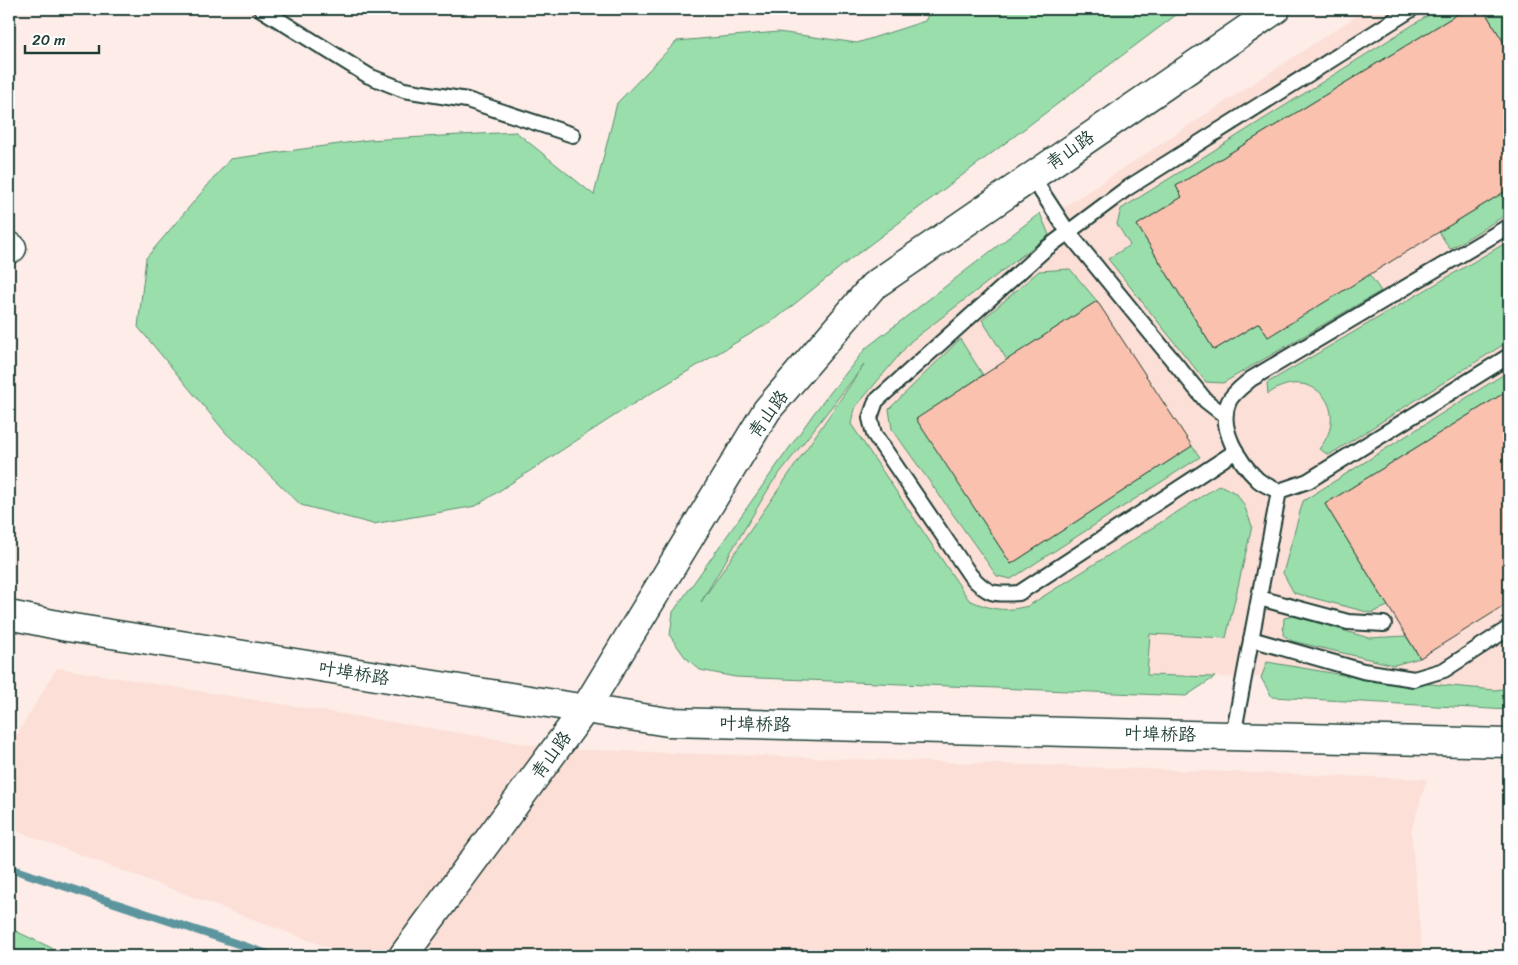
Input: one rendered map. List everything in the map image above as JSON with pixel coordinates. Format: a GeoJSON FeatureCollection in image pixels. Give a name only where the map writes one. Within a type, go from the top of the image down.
{"type":"FeatureCollection","features":[{"type":"Feature","properties":{"kind":"street","name":"青山路"},"geometry":{"type":"LineString","coordinates":[[403,956],[585,709],[767,410],[873,286],[1276,9]]}},
{"type":"Feature","properties":{"kind":"street","name":"叶埠桥路"},"geometry":{"type":"LineString","coordinates":[[9,615],[67,627],[668,722],[1509,743]]}},
{"type":"Feature","properties":{"kind":"lane"},"geometry":{"type":"LineString","coordinates":[[261,9],[369,76],[404,90],[467,100],[573,135]]}},
{"type":"Feature","properties":{"kind":"lane"},"geometry":{"type":"LineString","coordinates":[[1236,451],[1019,593],[1000,594],[983,589],[970,575],[874,434],[870,418],[876,402],[1044,251],[1068,232],[1126,189],[1412,9]]}},
{"type":"Feature","properties":{"kind":"lane"},"geometry":{"type":"LineString","coordinates":[[1032,177],[1068,232],[1206,401],[1224,415]]}},
{"type":"Feature","properties":{"kind":"lane"},"geometry":{"type":"LineString","coordinates":[[1509,226],[1251,379],[1230,399],[1224,415],[1230,438],[1240,459],[1259,481],[1279,491],[1308,481],[1509,356]]}},
{"type":"Feature","properties":{"kind":"lane"},"geometry":{"type":"LineString","coordinates":[[1233,736],[1279,491]]}},
{"type":"Feature","properties":{"kind":"lane"},"geometry":{"type":"LineString","coordinates":[[1259,598],[1348,622],[1384,624]]}},
{"type":"Feature","properties":{"kind":"lane"},"geometry":{"type":"LineString","coordinates":[[1251,639],[1363,671],[1414,678],[1444,670],[1509,628]]}},
{"type":"Feature","properties":{"kind":"shaded area"},"geometry":{"type":"Polygon","coordinates":[[[1367,9],[1509,9],[1509,703],[1277,678],[742,665],[695,612],[772,483],[871,355],[1043,221],[1367,9]]]}},
{"type":"Feature","properties":{"kind":"shaded area"},"geometry":{"type":"Polygon","coordinates":[[[57,668],[557,749],[1427,779],[1411,831],[1422,956],[351,956],[9,828],[9,748],[57,668]]]}},
{"type":"Feature","properties":{"kind":"green space"},"geometry":{"type":"Polygon","coordinates":[[[931,9],[1184,9],[848,261],[777,318],[628,407],[476,506],[373,524],[301,505],[226,433],[138,327],[146,258],[230,159],[368,140],[516,132],[594,195],[617,103],[677,41],[778,32],[857,43],[925,21],[931,9]]]}},
{"type":"Feature","properties":{"kind":"green space"},"geometry":{"type":"Polygon","coordinates":[[[1438,9],[1466,9],[1176,186],[1182,197],[1137,225],[1214,350],[1259,323],[1268,336],[1369,274],[1381,291],[1223,383],[1206,382],[1108,259],[1130,245],[1117,224],[1121,209],[1438,9]]]}},
{"type":"Feature","properties":{"kind":"green space"},"geometry":{"type":"Polygon","coordinates":[[[1483,9],[1509,9],[1509,51],[1483,9]]]}},
{"type":"Feature","properties":{"kind":"green space"},"geometry":{"type":"Polygon","coordinates":[[[1509,189],[1509,213],[1450,249],[1439,232],[1509,189]]]}},
{"type":"Feature","properties":{"kind":"green space"},"geometry":{"type":"Polygon","coordinates":[[[1040,213],[1049,235],[911,341],[854,409],[851,424],[969,600],[991,608],[1012,609],[1028,606],[1220,485],[1237,494],[1244,505],[1252,526],[1226,638],[1150,634],[1147,675],[1215,677],[1186,696],[735,677],[700,670],[685,657],[670,636],[673,612],[814,413],[866,348],[1040,213]],[[864,365],[772,483],[701,602],[864,365]]]}},
{"type":"Feature","properties":{"kind":"green space"},"geometry":{"type":"Polygon","coordinates":[[[1509,241],[1509,341],[1329,455],[1319,449],[1328,434],[1331,419],[1329,405],[1322,394],[1312,387],[1298,384],[1284,386],[1268,394],[1267,383],[1509,241]]]}},
{"type":"Feature","properties":{"kind":"green space"},"geometry":{"type":"Polygon","coordinates":[[[1070,269],[1097,301],[1007,360],[982,320],[1039,271],[1070,269]]]}},
{"type":"Feature","properties":{"kind":"green space"},"geometry":{"type":"Polygon","coordinates":[[[960,339],[983,375],[917,419],[1011,564],[1192,446],[1200,457],[1011,579],[997,576],[892,429],[889,409],[960,339]]]}},
{"type":"Feature","properties":{"kind":"green space"},"geometry":{"type":"Polygon","coordinates":[[[1509,371],[1509,390],[1325,504],[1388,606],[1371,613],[1294,593],[1283,573],[1303,501],[1509,371]]]}},
{"type":"Feature","properties":{"kind":"green space"},"geometry":{"type":"Polygon","coordinates":[[[1294,616],[1369,638],[1406,636],[1420,658],[1394,665],[1292,641],[1283,635],[1284,618],[1294,616]]]}},
{"type":"Feature","properties":{"kind":"green space"},"geometry":{"type":"Polygon","coordinates":[[[1267,662],[1355,677],[1495,690],[1509,688],[1509,710],[1272,697],[1261,678],[1267,662]]]}},
{"type":"Feature","properties":{"kind":"green space"},"geometry":{"type":"Polygon","coordinates":[[[9,928],[69,956],[9,956],[9,928]]]}},
{"type":"Feature","properties":{"kind":"building"},"geometry":{"type":"Polygon","coordinates":[[[1466,9],[1483,9],[1509,51],[1509,189],[1268,337],[1259,323],[1214,350],[1137,225],[1182,197],[1176,186],[1466,9]]]}},
{"type":"Feature","properties":{"kind":"building"},"geometry":{"type":"Polygon","coordinates":[[[1097,301],[1192,446],[1011,564],[916,419],[1097,301]]]}},
{"type":"Feature","properties":{"kind":"building"},"geometry":{"type":"Polygon","coordinates":[[[1509,390],[1509,603],[1420,658],[1325,504],[1509,390]]]}},
{"type":"Feature","properties":{"kind":"waterway"},"geometry":{"type":"LineString","coordinates":[[9,868],[274,956]]}}]}
